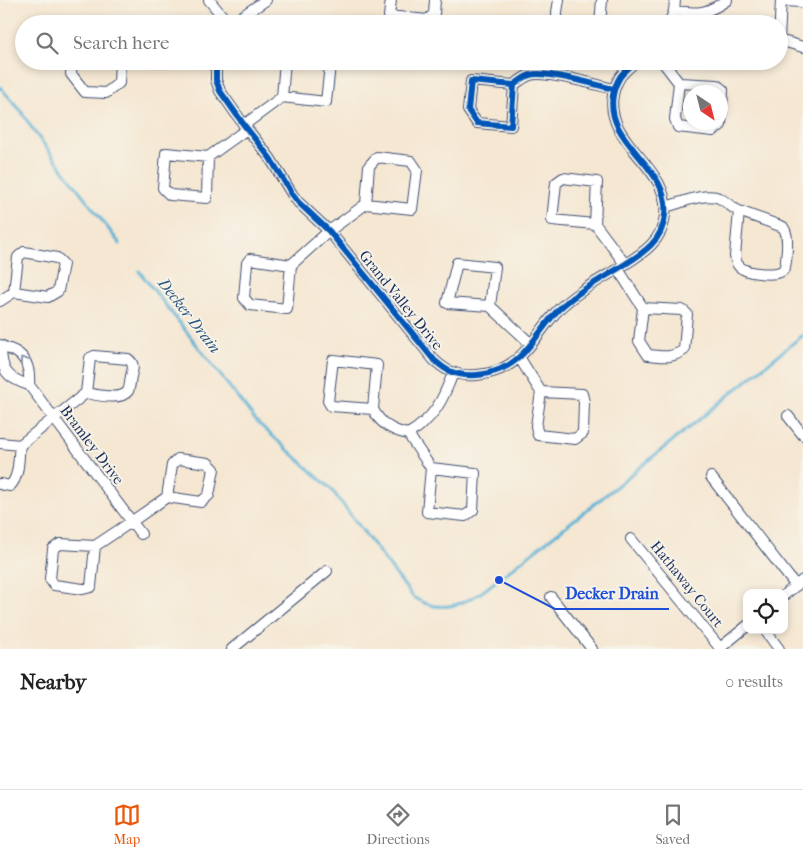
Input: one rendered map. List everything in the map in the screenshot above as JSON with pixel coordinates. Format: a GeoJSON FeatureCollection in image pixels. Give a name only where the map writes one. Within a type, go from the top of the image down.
{"type":"FeatureCollection","features":[{"type":"Feature","properties":{"kind":"street"},"geometry":{"type":"LineString","coordinates":[[209,0],[222,15]]}},
{"type":"Feature","properties":{"kind":"street"},"geometry":{"type":"LineString","coordinates":[[244,15],[266,0]]}},
{"type":"Feature","properties":{"kind":"street"},"geometry":{"type":"LineString","coordinates":[[389,15],[391,0]]}},
{"type":"Feature","properties":{"kind":"street"},"geometry":{"type":"LineString","coordinates":[[433,15],[435,0]]}},
{"type":"Feature","properties":{"kind":"street"},"geometry":{"type":"LineString","coordinates":[[557,15],[559,0]]}},
{"type":"Feature","properties":{"kind":"street"},"geometry":{"type":"LineString","coordinates":[[601,15],[602,0]]}},
{"type":"Feature","properties":{"kind":"street"},"geometry":{"type":"LineString","coordinates":[[673,15],[674,0]]}},
{"type":"Feature","properties":{"kind":"street"},"geometry":{"type":"LineString","coordinates":[[674,11],[704,12],[718,7],[727,0]]}},
{"type":"Feature","properties":{"kind":"street"},"geometry":{"type":"LineString","coordinates":[[781,15],[782,0],[803,2]]}},
{"type":"Feature","properties":{"kind":"street"},"geometry":{"type":"LineString","coordinates":[[788,43],[803,48]]}},
{"type":"Feature","properties":{"kind":"street"},"geometry":{"type":"LineString","coordinates":[[71,70],[71,74],[85,92],[106,93],[119,83],[120,70]]}},
{"type":"Feature","properties":{"kind":"street","name":"Grand Valley Drive"},"geometry":{"type":"LineString","coordinates":[[215,70],[216,80],[220,91],[270,158],[298,202],[329,231],[434,360],[453,373]]}},
{"type":"Feature","properties":{"kind":"street"},"geometry":{"type":"LineString","coordinates":[[282,97],[284,70]]}},
{"type":"Feature","properties":{"kind":"street"},"geometry":{"type":"LineString","coordinates":[[208,157],[207,198],[170,195],[163,188],[166,153],[208,157],[230,142],[245,127],[282,97],[326,102],[329,70]]}},
{"type":"Feature","properties":{"kind":"street"},"geometry":{"type":"LineString","coordinates":[[408,434],[436,411],[453,373],[480,375],[510,365],[531,344],[545,324],[559,309],[651,245],[659,234],[665,217],[666,207],[662,188],[622,135],[613,117],[612,101],[614,89],[628,70]]}},
{"type":"Feature","properties":{"kind":"street"},"geometry":{"type":"LineString","coordinates":[[669,70],[679,83],[675,119],[678,127],[713,131],[721,125],[723,90],[717,85],[679,83]]}},
{"type":"Feature","properties":{"kind":"street"},"geometry":{"type":"LineString","coordinates":[[514,85],[511,126],[477,123],[468,110],[471,81],[514,85],[530,75],[542,74],[614,89]]}},
{"type":"Feature","properties":{"kind":"street"},"geometry":{"type":"LineString","coordinates":[[292,265],[250,259],[247,263],[244,298],[250,305],[287,309],[292,265],[329,231],[366,204],[412,209],[417,170],[411,161],[377,158],[369,166],[366,204]]}},
{"type":"Feature","properties":{"kind":"street"},"geometry":{"type":"LineString","coordinates":[[595,224],[552,220],[556,183],[563,178],[597,182],[595,224],[643,308],[639,341],[648,355],[669,357],[684,350],[687,314],[682,310],[643,308]]}},
{"type":"Feature","properties":{"kind":"street"},"geometry":{"type":"LineString","coordinates":[[666,207],[709,196],[720,199],[734,209],[783,227],[788,237],[785,268],[782,272],[775,274],[749,272],[736,263],[739,211]]}},
{"type":"Feature","properties":{"kind":"street"},"geometry":{"type":"LineString","coordinates":[[0,301],[14,292],[48,297],[58,291],[63,264],[57,258],[24,252],[18,258],[14,292]]}},
{"type":"Feature","properties":{"kind":"street"},"geometry":{"type":"LineString","coordinates":[[490,306],[495,267],[457,263],[447,303],[490,306],[531,344]]}},
{"type":"Feature","properties":{"kind":"street","name":"Bramley Drive"},"geometry":{"type":"LineString","coordinates":[[29,386],[30,374],[26,361],[16,352],[0,346],[1,362],[7,374],[18,382],[29,386],[141,534]]}},
{"type":"Feature","properties":{"kind":"street"},"geometry":{"type":"LineString","coordinates":[[0,443],[20,445],[86,394],[120,397],[129,389],[132,362],[128,359],[94,356],[90,358],[86,394]]}},
{"type":"Feature","properties":{"kind":"street"},"geometry":{"type":"LineString","coordinates":[[519,357],[541,392],[536,426],[538,435],[574,439],[582,433],[584,402],[582,394],[541,392]]}},
{"type":"Feature","properties":{"kind":"street"},"geometry":{"type":"LineString","coordinates":[[373,409],[331,406],[328,401],[333,360],[378,365],[373,409],[376,416],[388,427],[397,432],[408,434],[431,468],[427,512],[465,516],[473,510],[475,473],[431,468]]}},
{"type":"Feature","properties":{"kind":"street"},"geometry":{"type":"LineString","coordinates":[[788,416],[803,435]]}},
{"type":"Feature","properties":{"kind":"street"},"geometry":{"type":"LineString","coordinates":[[0,484],[10,486],[13,483],[17,471],[20,445]]}},
{"type":"Feature","properties":{"kind":"street"},"geometry":{"type":"LineString","coordinates":[[96,546],[90,587],[83,589],[54,585],[50,579],[53,549],[60,544],[96,546],[166,497],[201,502],[209,495],[214,469],[208,462],[178,459],[172,465],[166,497]]}},
{"type":"Feature","properties":{"kind":"street"},"geometry":{"type":"LineString","coordinates":[[711,477],[800,583],[788,592]]}},
{"type":"Feature","properties":{"kind":"street","name":"Hathaway Court"},"geometry":{"type":"LineString","coordinates":[[631,538],[719,649]]}},
{"type":"Feature","properties":{"kind":"street"},"geometry":{"type":"LineString","coordinates":[[232,649],[327,571]]}},
{"type":"Feature","properties":{"kind":"street"},"geometry":{"type":"LineString","coordinates":[[551,597],[592,649]]}},
{"type":"Feature","properties":{"kind":"street"},"geometry":{"type":"LineString","coordinates":[[719,649],[743,629]]}},
{"type":"Feature","properties":{"kind":"street"},"geometry":{"type":"LineString","coordinates":[[767,634],[779,649]]}},
{"type":"Feature","properties":{"kind":"waterway","name":"Decker Drain"},"geometry":{"type":"LineString","coordinates":[[0,87],[21,111],[33,130],[120,244]]}},
{"type":"Feature","properties":{"kind":"waterway","name":"Decker Drain"},"geometry":{"type":"LineString","coordinates":[[139,271],[257,422],[331,489],[413,597],[423,603],[442,607],[456,605],[482,592],[607,494],[803,335]]}},
{"type":"Feature","properties":{"kind":"cycle path"},"geometry":{"type":"LineString","coordinates":[[216,70],[216,80],[220,91],[270,158],[298,202],[329,231],[434,360],[449,371],[470,375],[490,373],[510,364],[525,351],[565,303],[639,255],[659,235],[665,215],[664,198],[658,182],[649,168],[618,128],[613,112],[613,95],[617,83],[627,70]]}},
{"type":"Feature","properties":{"kind":"cycle path"},"geometry":{"type":"LineString","coordinates":[[514,85],[471,81],[468,110],[477,123],[511,126],[514,85],[530,75],[559,76],[614,89]]}},
{"type":"Feature","properties":{"kind":"place","name":"Decker Drain"},"geometry":{"type":"Point","coordinates":[499,580]}}]}
